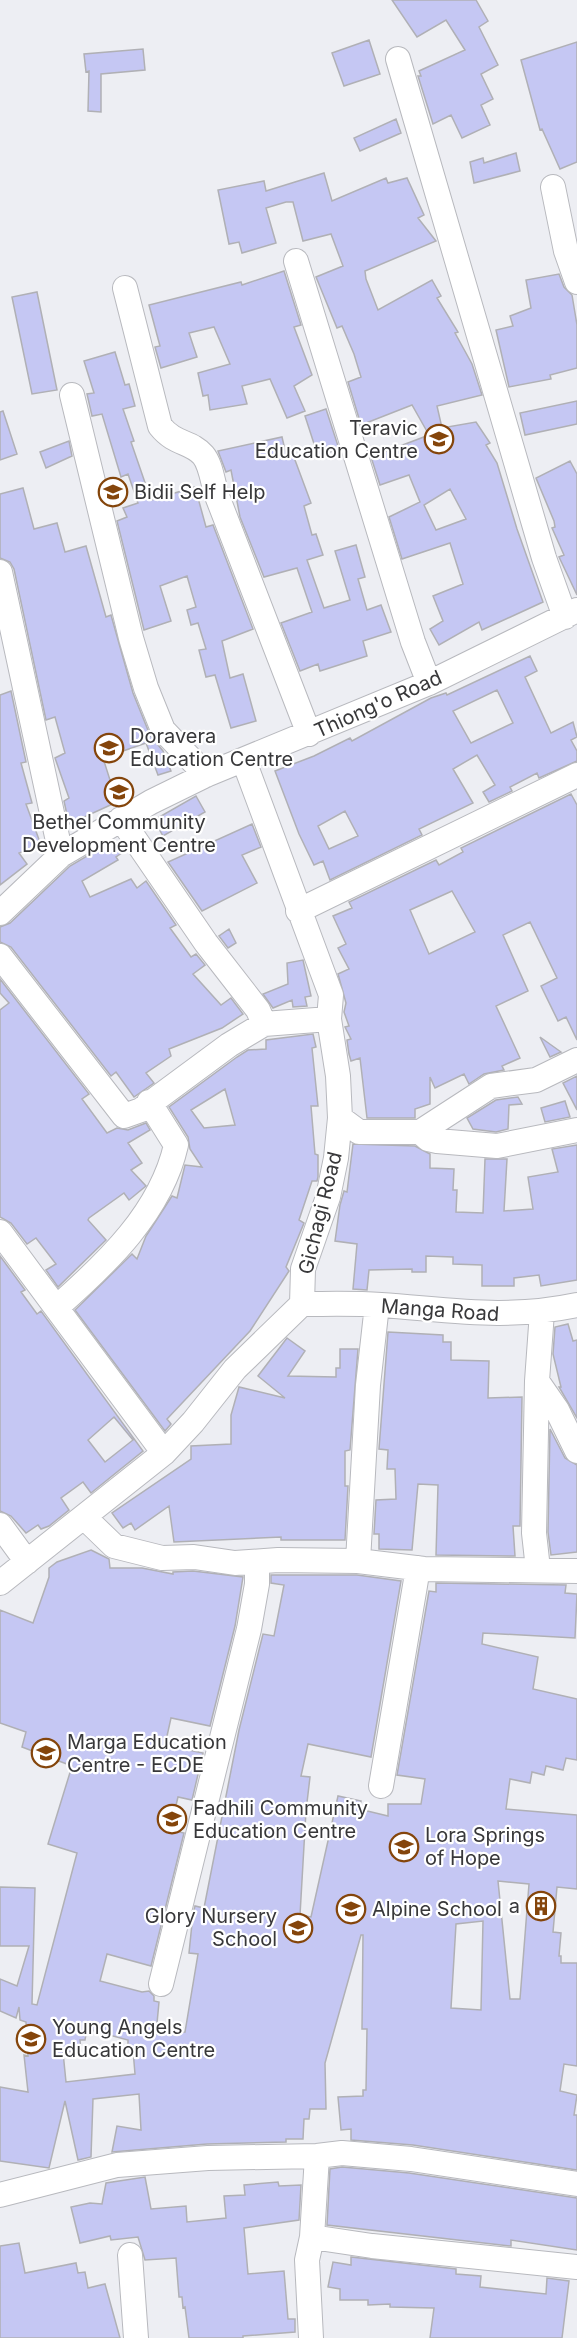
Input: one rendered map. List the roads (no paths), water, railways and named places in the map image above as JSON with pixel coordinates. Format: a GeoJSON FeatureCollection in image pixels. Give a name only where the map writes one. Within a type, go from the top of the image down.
{"type":"FeatureCollection","features":[{"type":"Feature","properties":{"kind":"street"},"geometry":{"type":"LineString","coordinates":[[398,59],[538,535],[571,613]]}},
{"type":"Feature","properties":{"kind":"street"},"geometry":{"type":"LineString","coordinates":[[553,187],[566,250],[577,282]]}},
{"type":"Feature","properties":{"kind":"street"},"geometry":{"type":"LineString","coordinates":[[296,261],[413,642],[429,683]]}},
{"type":"Feature","properties":{"kind":"street"},"geometry":{"type":"LineString","coordinates":[[125,288],[160,426],[170,437],[195,448],[205,457],[217,496],[309,734]]}},
{"type":"Feature","properties":{"kind":"street"},"geometry":{"type":"LineString","coordinates":[[72,395],[131,638],[146,688],[163,730],[206,775]]}},
{"type":"Feature","properties":{"kind":"street"},"geometry":{"type":"LineString","coordinates":[[0,572],[61,855]]}},
{"type":"Feature","properties":{"kind":"street","name":"Thiong'o Road"},"geometry":{"type":"LineString","coordinates":[[0,913],[61,855],[121,819],[206,775],[429,683],[571,613]]}},
{"type":"Feature","properties":{"kind":"street","name":"Gichagi Road"},"geometry":{"type":"LineString","coordinates":[[244,761],[331,995],[329,1019],[338,1076],[340,1118],[336,1158],[328,1197],[303,1269],[302,1304]]}},
{"type":"Feature","properties":{"kind":"street"},"geometry":{"type":"LineString","coordinates":[[298,911],[576,778]]}},
{"type":"Feature","properties":{"kind":"street"},"geometry":{"type":"LineString","coordinates":[[121,819],[206,943],[258,1010],[264,1024]]}},
{"type":"Feature","properties":{"kind":"street"},"geometry":{"type":"LineString","coordinates":[[0,956],[124,1116],[141,1110],[229,1046],[264,1024],[329,1019]]}},
{"type":"Feature","properties":{"kind":"street"},"geometry":{"type":"LineString","coordinates":[[340,1118],[359,1132],[420,1132],[491,1086],[536,1080],[577,1060]]}},
{"type":"Feature","properties":{"kind":"street"},"geometry":{"type":"LineString","coordinates":[[57,1306],[118,1249],[166,1179],[176,1145],[149,1102]]}},
{"type":"Feature","properties":{"kind":"street"},"geometry":{"type":"LineString","coordinates":[[420,1132],[428,1139],[437,1141],[497,1146],[577,1130]]}},
{"type":"Feature","properties":{"kind":"street"},"geometry":{"type":"LineString","coordinates":[[0,1232],[164,1453]]}},
{"type":"Feature","properties":{"kind":"street"},"geometry":{"type":"LineString","coordinates":[[0,1583],[85,1518],[164,1453],[193,1422],[235,1369],[302,1304]]}},
{"type":"Feature","properties":{"kind":"street","name":"Manga Road"},"geometry":{"type":"LineString","coordinates":[[302,1304],[377,1305],[495,1315],[542,1312],[577,1305]]}},
{"type":"Feature","properties":{"kind":"street"},"geometry":{"type":"LineString","coordinates":[[358,1562],[368,1385],[377,1305]]}},
{"type":"Feature","properties":{"kind":"street"},"geometry":{"type":"LineString","coordinates":[[538,1569],[534,1533],[537,1380],[542,1312]]}},
{"type":"Feature","properties":{"kind":"street"},"geometry":{"type":"LineString","coordinates":[[537,1380],[557,1410],[577,1451]]}},
{"type":"Feature","properties":{"kind":"street"},"geometry":{"type":"LineString","coordinates":[[85,1518],[114,1545],[162,1558],[194,1557],[236,1563],[358,1562],[418,1568],[577,1571]]}},
{"type":"Feature","properties":{"kind":"street"},"geometry":{"type":"LineString","coordinates":[[0,1525],[27,1562]]}},
{"type":"Feature","properties":{"kind":"street"},"geometry":{"type":"LineString","coordinates":[[161,1984],[249,1629],[257,1584],[257,1562]]}},
{"type":"Feature","properties":{"kind":"street"},"geometry":{"type":"LineString","coordinates":[[381,1786],[418,1568]]}},
{"type":"Feature","properties":{"kind":"street"},"geometry":{"type":"LineString","coordinates":[[0,2195],[117,2165],[208,2158],[317,2156],[342,2153],[411,2159],[577,2184]]}},
{"type":"Feature","properties":{"kind":"street"},"geometry":{"type":"LineString","coordinates":[[311,2338],[307,2260],[312,2237],[317,2156]]}},
{"type":"Feature","properties":{"kind":"street"},"geometry":{"type":"LineString","coordinates":[[312,2237],[372,2246],[577,2267]]}},
{"type":"Feature","properties":{"kind":"street"},"geometry":{"type":"LineString","coordinates":[[130,2255],[136,2338]]}},
{"type":"Feature","properties":{"kind":"place","name":"Teravic Education Centre"},"geometry":{"type":"Point","coordinates":[439,439]}},
{"type":"Feature","properties":{"kind":"place","name":"Bidii Self Help"},"geometry":{"type":"Point","coordinates":[113,492]}},
{"type":"Feature","properties":{"kind":"place","name":"Doravera Education Centre"},"geometry":{"type":"Point","coordinates":[109,748]}},
{"type":"Feature","properties":{"kind":"place","name":"Bethel Community Development Centre"},"geometry":{"type":"Point","coordinates":[119,792]}},
{"type":"Feature","properties":{"kind":"place","name":"Marga Education Centre - ECDE"},"geometry":{"type":"Point","coordinates":[46,1753]}},
{"type":"Feature","properties":{"kind":"place","name":"Fadhili Community Education Centre"},"geometry":{"type":"Point","coordinates":[172,1819]}},
{"type":"Feature","properties":{"kind":"place","name":"Lora Springs of Hope"},"geometry":{"type":"Point","coordinates":[404,1847]}},
{"type":"Feature","properties":{"kind":"place","name":"a"},"geometry":{"type":"Point","coordinates":[541,1906]}},
{"type":"Feature","properties":{"kind":"place","name":"Alpine School"},"geometry":{"type":"Point","coordinates":[351,1909]}},
{"type":"Feature","properties":{"kind":"place","name":"Glory Nursery School"},"geometry":{"type":"Point","coordinates":[298,1928]}},
{"type":"Feature","properties":{"kind":"place","name":"Young Angels Education Centre"},"geometry":{"type":"Point","coordinates":[31,2039]}}]}
